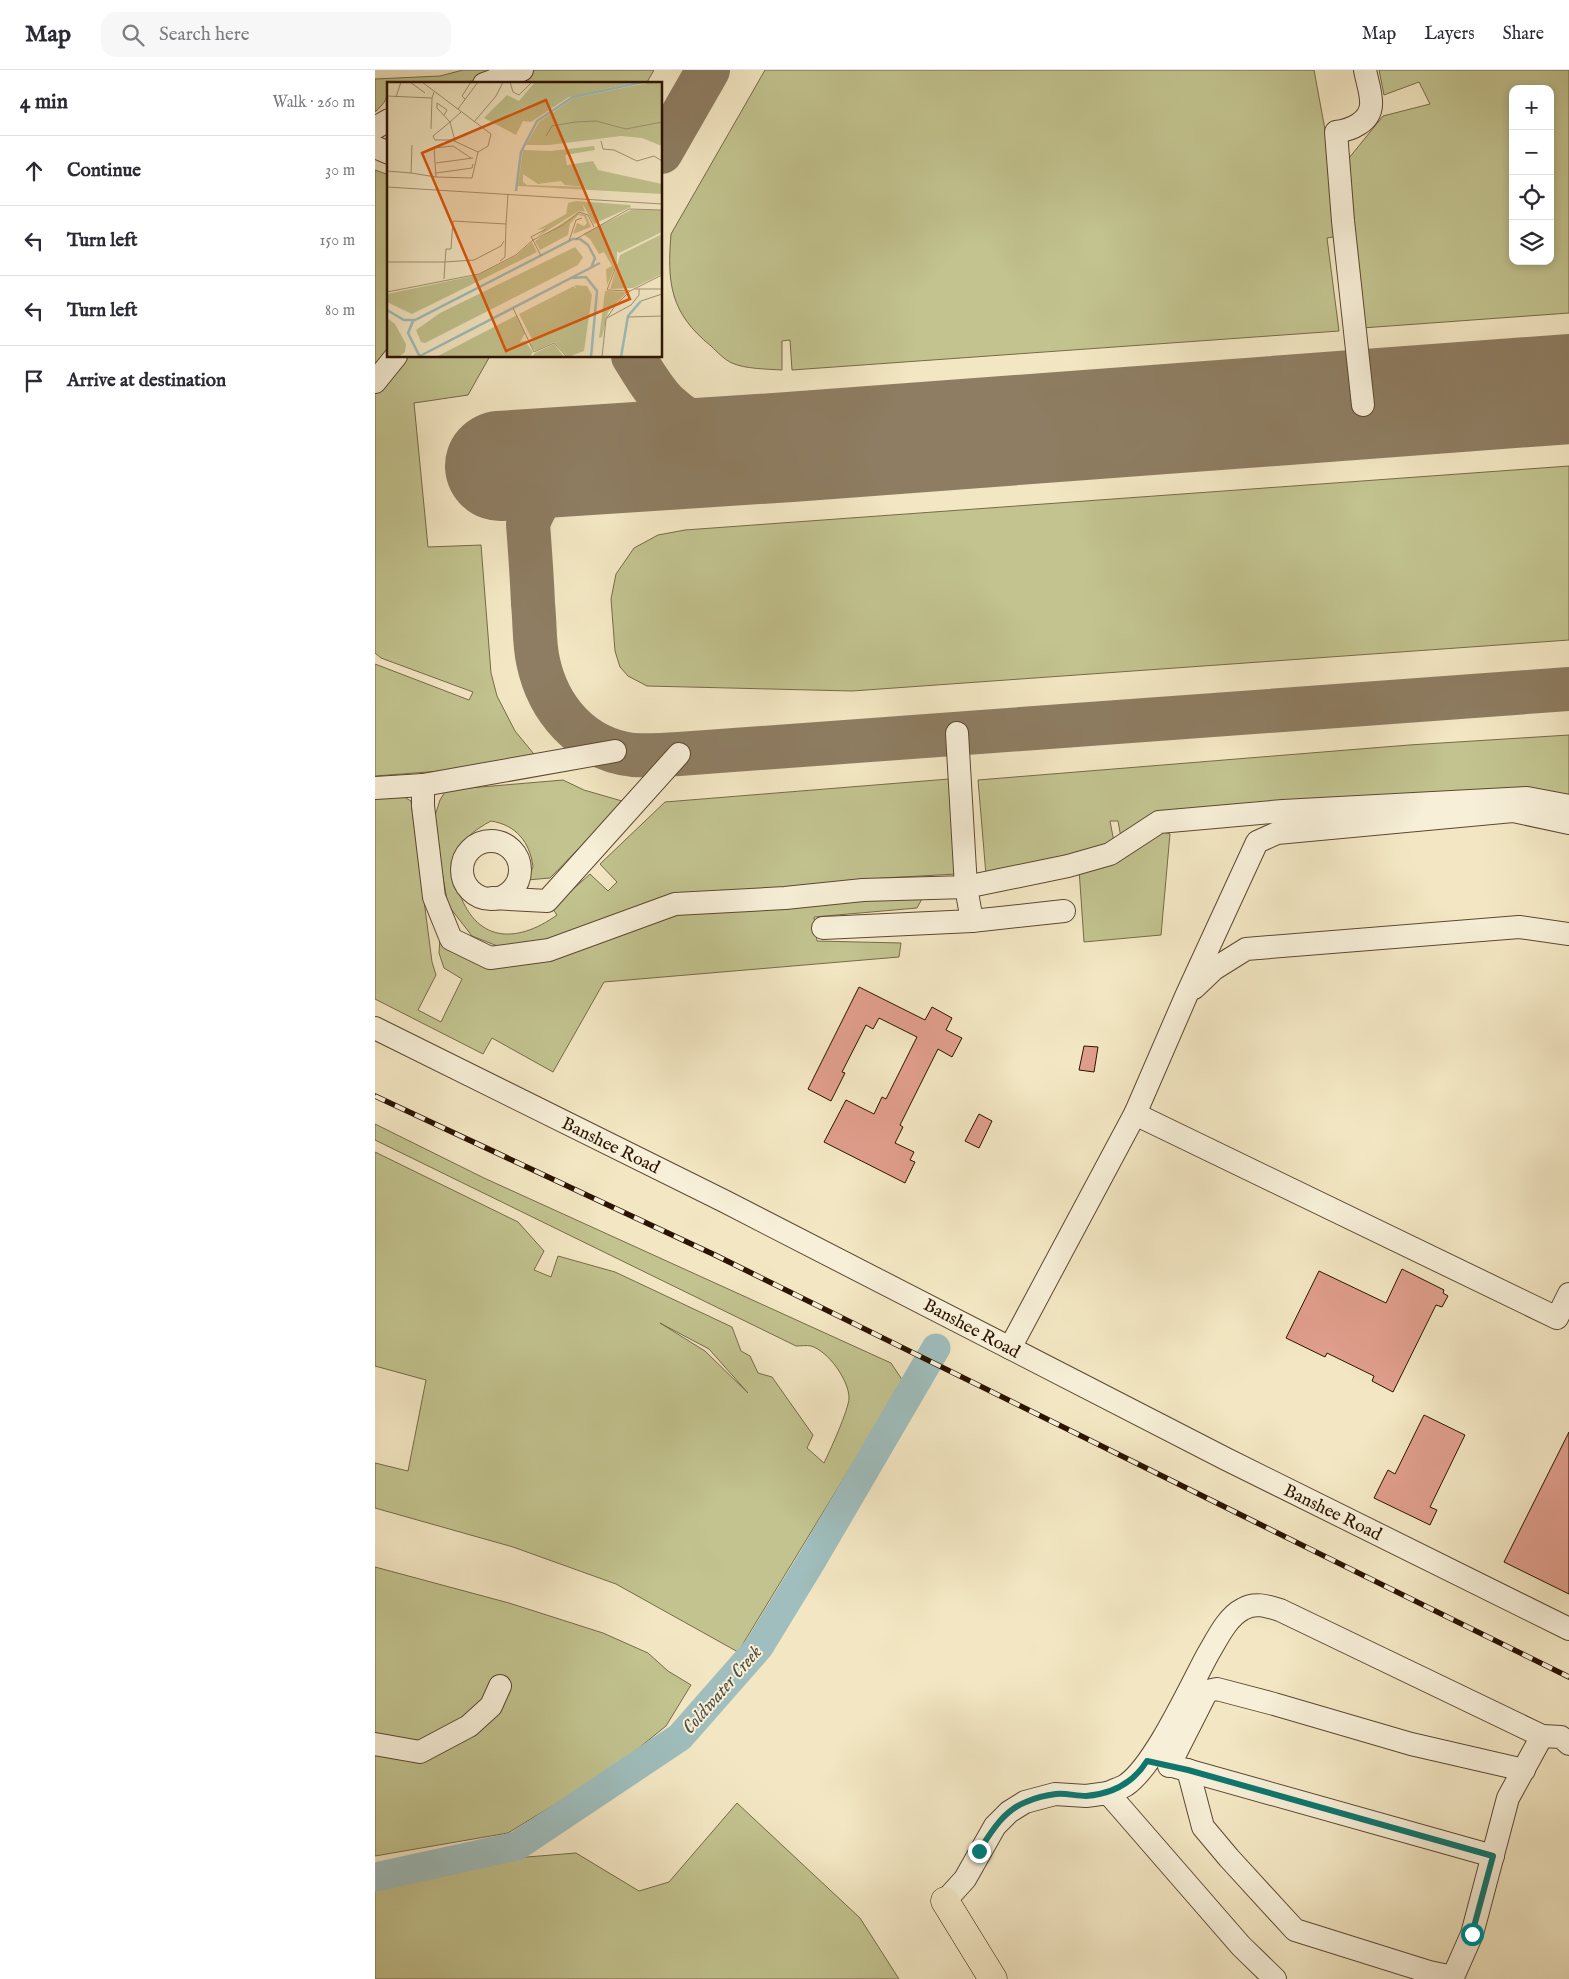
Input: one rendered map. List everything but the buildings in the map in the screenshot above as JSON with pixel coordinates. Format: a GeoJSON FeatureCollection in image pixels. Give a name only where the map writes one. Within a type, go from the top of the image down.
{"type":"FeatureCollection","features":[{"type":"Feature","properties":{"kind":"main road"},"geometry":{"type":"LineString","coordinates":[[945,1901],[993,1979]]}},
{"type":"Feature","properties":{"kind":"street"},"geometry":{"type":"LineString","coordinates":[[489,82],[522,70]]}},
{"type":"Feature","properties":{"kind":"street"},"geometry":{"type":"LineString","coordinates":[[1363,405],[1343,221],[1337,132],[1347,131],[1358,126],[1367,117],[1371,106],[1365,70]]}},
{"type":"Feature","properties":{"kind":"street"},"geometry":{"type":"LineString","coordinates":[[375,128],[387,121]]}},
{"type":"Feature","properties":{"kind":"street"},"geometry":{"type":"LineString","coordinates":[[375,147],[387,152]]}},
{"type":"Feature","properties":{"kind":"street"},"geometry":{"type":"LineString","coordinates":[[375,382],[394,358]]}},
{"type":"Feature","properties":{"kind":"street"},"geometry":{"type":"LineString","coordinates":[[957,733],[966,887],[972,921]]}},
{"type":"Feature","properties":{"kind":"street"},"geometry":{"type":"LineString","coordinates":[[375,788],[423,785],[615,751]]}},
{"type":"Feature","properties":{"kind":"street"},"geometry":{"type":"LineString","coordinates":[[492,898],[547,902],[679,754]]}},
{"type":"Feature","properties":{"kind":"street"},"geometry":{"type":"LineString","coordinates":[[423,785],[423,806],[434,897],[451,938],[490,958],[549,950],[675,904],[785,898],[863,890],[966,887],[1068,866],[1111,854],[1159,822],[1283,811],[1527,798],[1569,806]]}},
{"type":"Feature","properties":{"kind":"street"},"geometry":{"type":"LineString","coordinates":[[1011,1348],[1135,1114],[1187,994],[1257,842],[1277,833],[1513,811],[1569,823]]}},
{"type":"Feature","properties":{"kind":"street"},"geometry":{"type":"LineString","coordinates":[[823,928],[972,921],[1064,911]]}},
{"type":"Feature","properties":{"kind":"street"},"geometry":{"type":"LineString","coordinates":[[1187,994],[1215,969],[1246,949],[1519,927],[1569,934]]}},
{"type":"Feature","properties":{"kind":"street","name":"Banshee Road"},"geometry":{"type":"LineString","coordinates":[[375,1028],[724,1201],[1226,1459],[1569,1629]]}},
{"type":"Feature","properties":{"kind":"street"},"geometry":{"type":"LineString","coordinates":[[1135,1114],[1557,1318],[1569,1294]]}},
{"type":"Feature","properties":{"kind":"street"},"geometry":{"type":"LineString","coordinates":[[945,1901],[965,1879],[995,1826],[1009,1812],[1025,1802],[1055,1794],[1086,1796],[1108,1792],[1125,1785],[1142,1769],[1163,1737],[1216,1640],[1229,1620],[1242,1609],[1262,1605],[1280,1610],[1543,1736],[1561,1738],[1569,1744]]}},
{"type":"Feature","properties":{"kind":"street"},"geometry":{"type":"LineString","coordinates":[[375,1744],[420,1752],[469,1726],[491,1706],[500,1686]]}},
{"type":"Feature","properties":{"kind":"street"},"geometry":{"type":"LineString","coordinates":[[1524,1770],[1411,1744],[1217,1689],[1207,1691],[1179,1768],[1203,1827],[1295,1930],[1429,1972],[1453,1977],[1472,1934],[1508,1798],[1524,1770],[1543,1736]]}},
{"type":"Feature","properties":{"kind":"street"},"geometry":{"type":"LineString","coordinates":[[1147,1761],[1179,1768],[1493,1856]]}},
{"type":"Feature","properties":{"kind":"street"},"geometry":{"type":"LineString","coordinates":[[1108,1792],[1263,1974]]}},
{"type":"Feature","properties":{"kind":"green space"},"geometry":{"type":"Polygon","coordinates":[[[463,70],[501,70],[483,80],[462,82],[387,82],[386,99],[375,112],[375,79],[440,76],[463,70]]]}},
{"type":"Feature","properties":{"kind":"green space"},"geometry":{"type":"Polygon","coordinates":[[[532,70],[654,70],[647,82],[518,82],[532,70]]]}},
{"type":"Feature","properties":{"kind":"green space"},"geometry":{"type":"Polygon","coordinates":[[[765,70],[1314,70],[1326,135],[1339,236],[1327,238],[1339,331],[792,370],[790,340],[782,341],[782,370],[750,368],[732,363],[721,356],[697,334],[679,309],[671,282],[671,234],[765,70]]]}},
{"type":"Feature","properties":{"kind":"green space"},"geometry":{"type":"Polygon","coordinates":[[[1379,70],[1569,70],[1569,313],[1362,328],[1349,158],[1383,116],[1430,104],[1419,82],[1384,95],[1379,70]]]}},
{"type":"Feature","properties":{"kind":"green space"},"geometry":{"type":"Polygon","coordinates":[[[375,170],[387,174],[387,353],[375,368],[375,170]]]}},
{"type":"Feature","properties":{"kind":"green space"},"geometry":{"type":"Polygon","coordinates":[[[400,358],[489,358],[468,395],[414,403],[428,547],[481,545],[491,673],[497,696],[515,731],[538,759],[534,764],[375,776],[375,664],[469,700],[473,692],[381,658],[375,653],[375,389],[400,358]]]}},
{"type":"Feature","properties":{"kind":"green space"},"geometry":{"type":"Polygon","coordinates":[[[1569,466],[1569,640],[852,691],[647,686],[628,676],[620,667],[615,651],[611,599],[616,574],[634,548],[658,535],[685,530],[1569,466]]]}},
{"type":"Feature","properties":{"kind":"green space"},"geometry":{"type":"Polygon","coordinates":[[[1569,735],[1569,797],[1479,791],[1121,838],[1118,821],[1110,821],[1114,842],[1079,857],[986,875],[978,780],[1409,745],[1569,735]]]}},
{"type":"Feature","properties":{"kind":"green space"},"geometry":{"type":"Polygon","coordinates":[[[949,779],[957,874],[882,878],[795,891],[505,949],[472,936],[448,905],[433,822],[440,800],[446,790],[563,780],[584,790],[622,801],[618,808],[550,878],[527,880],[533,867],[529,850],[520,836],[508,826],[491,821],[466,839],[456,855],[454,867],[457,885],[465,907],[475,920],[486,928],[498,933],[512,934],[541,925],[557,915],[552,908],[590,874],[608,891],[617,882],[600,864],[665,802],[949,779]]]}},
{"type":"Feature","properties":{"kind":"green space"},"geometry":{"type":"Polygon","coordinates":[[[375,792],[399,794],[411,801],[432,962],[436,975],[418,1010],[441,1022],[462,979],[444,968],[439,953],[440,938],[466,957],[652,916],[924,895],[917,908],[814,917],[817,941],[901,943],[899,957],[604,982],[553,1072],[492,1038],[483,1054],[375,999],[375,792]]]}},
{"type":"Feature","properties":{"kind":"green space"},"geometry":{"type":"Polygon","coordinates":[[[1161,831],[1170,834],[1161,935],[1084,942],[1079,869],[1161,831]]]}},
{"type":"Feature","properties":{"kind":"green space"},"geometry":{"type":"Polygon","coordinates":[[[375,1124],[484,1178],[891,1363],[903,1381],[738,1652],[616,1584],[513,1547],[375,1508],[375,1463],[408,1471],[426,1380],[375,1366],[375,1152],[518,1222],[544,1251],[534,1270],[551,1277],[558,1256],[615,1272],[732,1327],[741,1351],[750,1356],[758,1373],[772,1377],[813,1435],[807,1448],[824,1463],[842,1421],[849,1398],[845,1383],[836,1367],[818,1349],[809,1346],[796,1346],[375,1140],[375,1124]],[[660,1323],[705,1351],[748,1393],[709,1349],[660,1323]]]}},
{"type":"Feature","properties":{"kind":"green space"},"geometry":{"type":"Polygon","coordinates":[[[375,1567],[509,1603],[603,1633],[648,1653],[668,1671],[691,1685],[666,1726],[614,1768],[508,1833],[375,1856],[375,1567]]]}},
{"type":"Feature","properties":{"kind":"green space"},"geometry":{"type":"Polygon","coordinates":[[[737,1803],[860,1918],[899,1979],[375,1979],[375,1886],[515,1858],[576,1853],[639,1891],[669,1882],[737,1803]]]}},
{"type":"Feature","properties":{"kind":"waterway","name":"Coldwater Creek"},"geometry":{"type":"LineString","coordinates":[[375,1877],[517,1846],[680,1737],[759,1647],[936,1348]]}},
{"type":"Feature","properties":{"kind":"taxiway"},"geometry":{"type":"LineString","coordinates":[[663,149],[708,70]]}},
{"type":"Feature","properties":{"kind":"taxiway"},"geometry":{"type":"LineString","coordinates":[[634,358],[661,398],[679,414],[694,423],[724,435],[790,447]]}},
{"type":"Feature","properties":{"kind":"taxiway"},"geometry":{"type":"LineString","coordinates":[[588,460],[551,486],[538,503],[528,524],[536,647],[543,679],[559,710],[570,724],[583,735],[598,745],[615,751],[633,755],[673,754],[1569,689]]}},
{"type":"Feature","properties":{"kind":"runway"},"geometry":{"type":"LineString","coordinates":[[500,466],[790,447],[1569,389]]}},
{"type":"Feature","properties":{"kind":"railway"},"geometry":{"type":"LineString","coordinates":[[375,1096],[715,1255],[1569,1677]]}},
{"type":"Feature","properties":{"kind":"route"},"geometry":{"type":"LineString","coordinates":[[979,1851],[995,1826],[1009,1812],[1025,1802],[1055,1794],[1086,1796],[1108,1792],[1125,1785],[1142,1769],[1147,1761],[1188,1770],[1493,1856],[1472,1934]]}}]}
